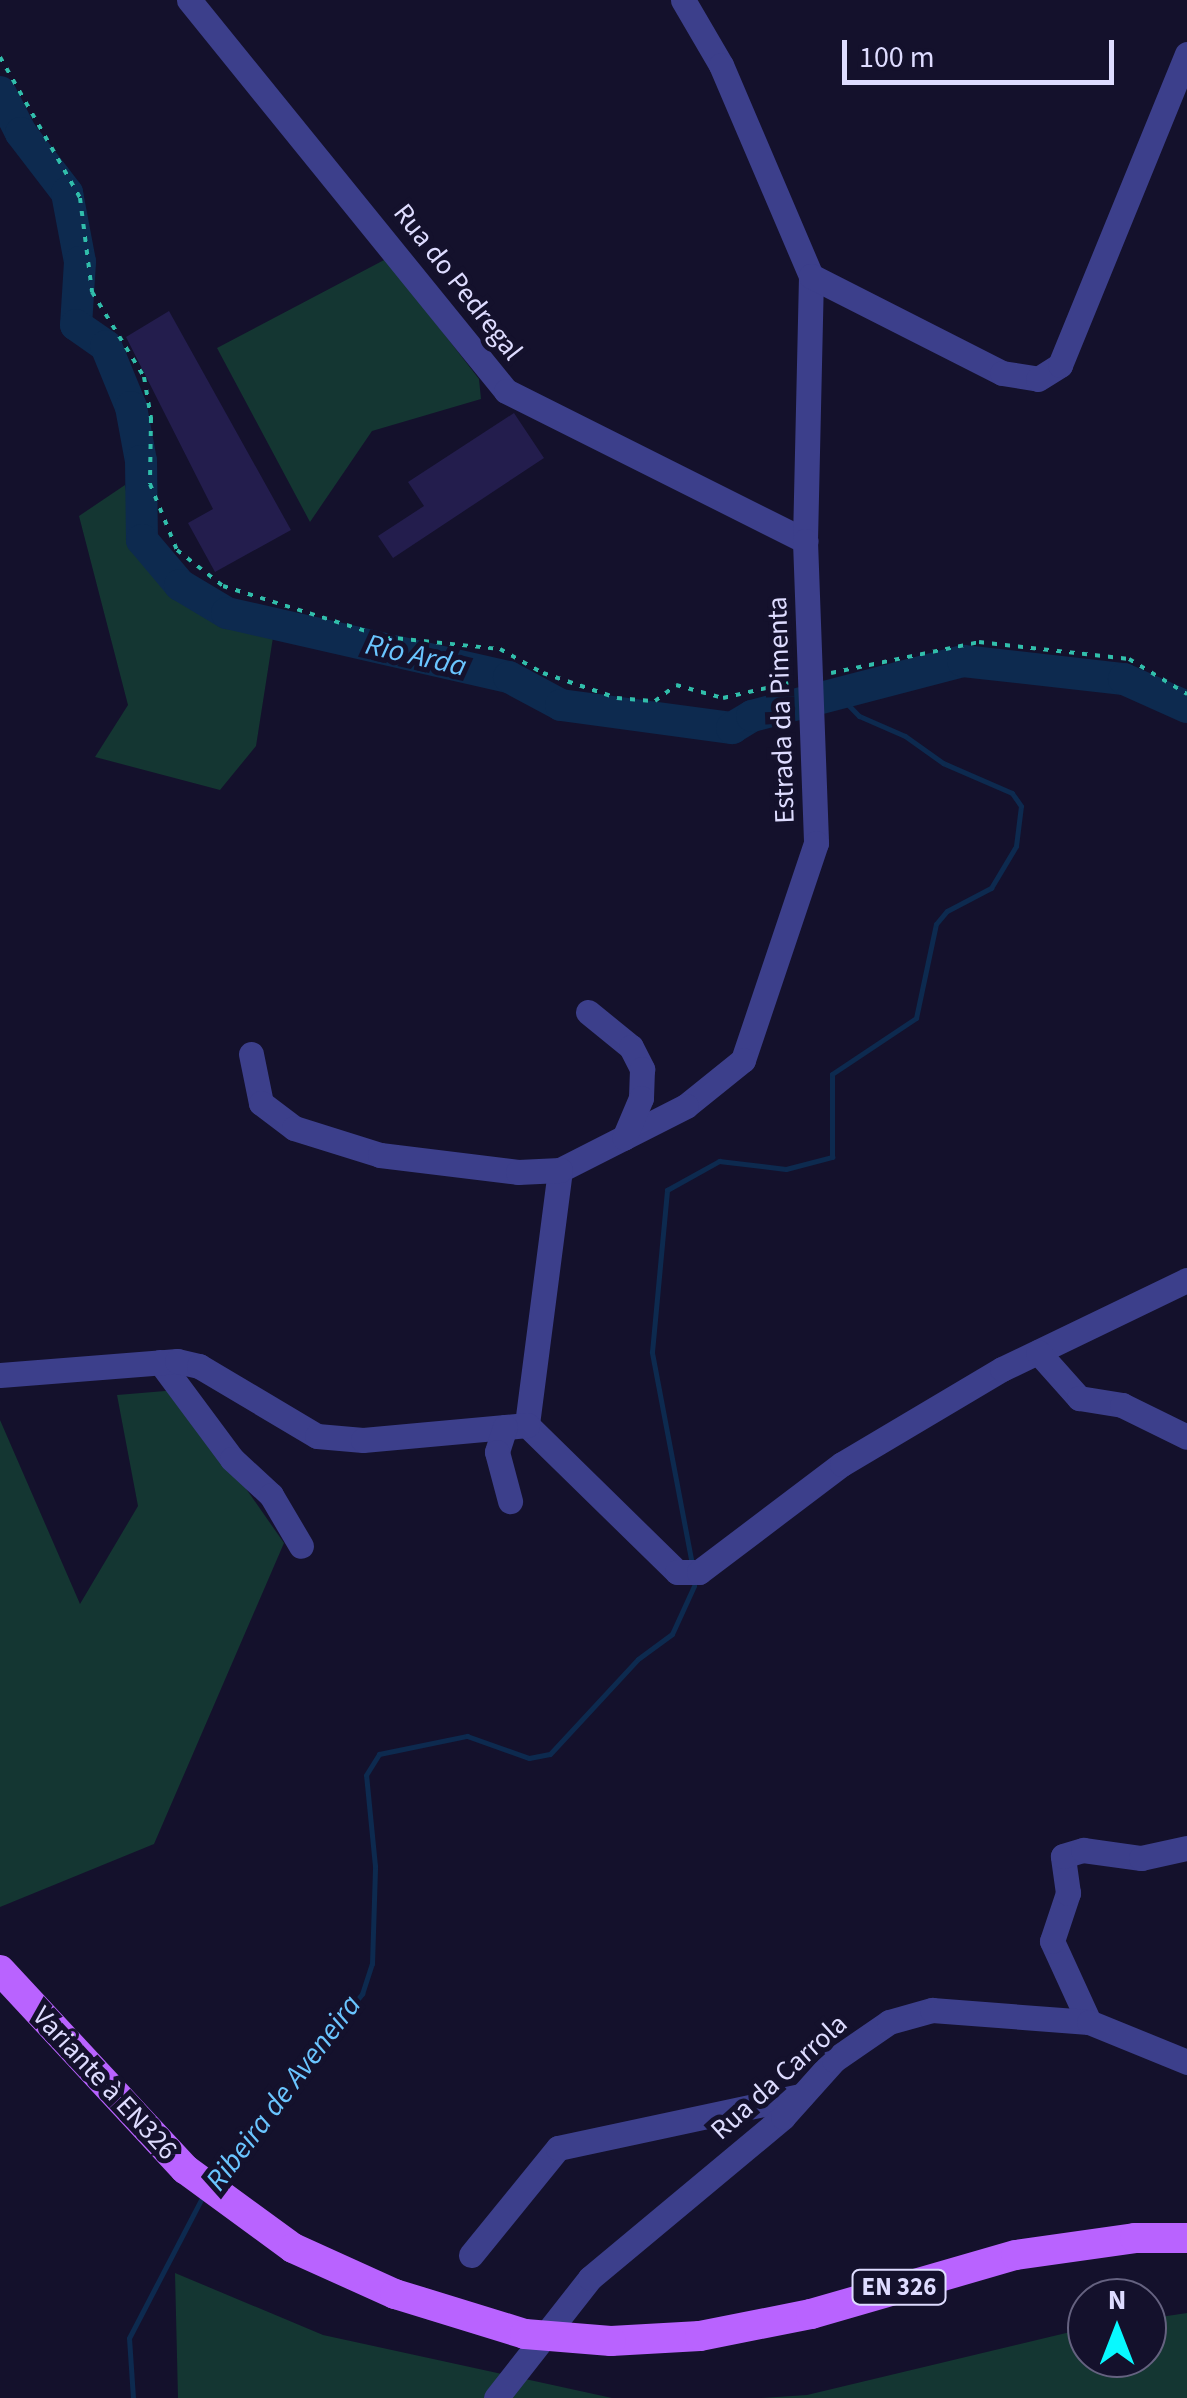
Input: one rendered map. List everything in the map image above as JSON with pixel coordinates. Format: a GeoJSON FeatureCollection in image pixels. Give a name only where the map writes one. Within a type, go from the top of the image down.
{"type":"FeatureCollection","features":[{"type":"Feature","properties":{"kind":"main road","name":"Variante à EN326"},"geometry":{"type":"LineString","coordinates":[[0,1970],[185,2169],[293,2248],[394,2294],[506,2328],[611,2341],[700,2336],[812,2314],[1016,2255],[1134,2238],[1187,2238]]}},
{"type":"Feature","properties":{"kind":"street","name":"Rua do Pedregal"},"geometry":{"type":"LineString","coordinates":[[189,0],[506,391],[804,541]]}},
{"type":"Feature","properties":{"kind":"street","name":"Estrada da Pimenta"},"geometry":{"type":"LineString","coordinates":[[560,1170],[686,1106],[743,1060],[816,843],[804,541],[811,276],[721,64],[683,0]]}},
{"type":"Feature","properties":{"kind":"street"},"geometry":{"type":"LineString","coordinates":[[811,276],[1002,373],[1038,379],[1060,365],[1187,54]]}},
{"type":"Feature","properties":{"kind":"street"},"geometry":{"type":"LineString","coordinates":[[588,1012],[632,1047],[642,1070],[641,1098],[624,1138]]}},
{"type":"Feature","properties":{"kind":"street"},"geometry":{"type":"LineString","coordinates":[[251,1054],[261,1103],[294,1128],[380,1155],[518,1172],[560,1170],[516,1426],[497,1452],[510,1501]]}},
{"type":"Feature","properties":{"kind":"street"},"geometry":{"type":"LineString","coordinates":[[0,1374],[160,1362],[215,1372],[318,1436],[363,1440],[516,1426],[678,1572],[699,1572],[842,1464],[1038,1352],[1187,1280]]}},
{"type":"Feature","properties":{"kind":"street"},"geometry":{"type":"LineString","coordinates":[[1038,1352],[1079,1398],[1122,1405],[1187,1437]]}},
{"type":"Feature","properties":{"kind":"street"},"geometry":{"type":"LineString","coordinates":[[160,1362],[232,1459],[271,1495],[302,1546]]}},
{"type":"Feature","properties":{"kind":"street"},"geometry":{"type":"LineString","coordinates":[[1089,2022],[1052,1940],[1068,1893],[1063,1856],[1083,1850],[1141,1858],[1187,1848]]}},
{"type":"Feature","properties":{"kind":"street","name":"Rua da Carrola"},"geometry":{"type":"LineString","coordinates":[[496,2397],[590,2278],[801,2096],[834,2060],[890,2022],[932,2010],[1089,2022],[1187,2062]]}},
{"type":"Feature","properties":{"kind":"street"},"geometry":{"type":"LineString","coordinates":[[471,2255],[558,2148],[801,2096]]}},
{"type":"Feature","properties":{"kind":"path"},"geometry":{"type":"LineString","coordinates":[[0,57],[38,132],[68,167],[80,198],[92,292],[144,378],[152,418],[150,484],[164,527],[177,550],[224,586],[385,637],[500,650],[543,674],[617,698],[655,701],[676,685],[723,698],[979,642],[1129,660],[1187,694]]}},
{"type":"Feature","properties":{"kind":"green space"},"geometry":{"type":"Polygon","coordinates":[[[386,259],[479,379],[481,399],[372,431],[310,522],[217,348],[386,259]]]}},
{"type":"Feature","properties":{"kind":"green space"},"geometry":{"type":"Polygon","coordinates":[[[125,485],[134,542],[175,591],[225,620],[274,631],[256,746],[220,790],[95,757],[128,705],[79,516],[125,485]]]}},
{"type":"Feature","properties":{"kind":"green space"},"geometry":{"type":"Polygon","coordinates":[[[177,1390],[284,1543],[154,1844],[0,1907],[0,1420],[80,1604],[138,1506],[117,1395],[177,1390]]]}},
{"type":"Feature","properties":{"kind":"green space"},"geometry":{"type":"Polygon","coordinates":[[[175,2273],[323,2335],[612,2398],[178,2398],[175,2273]]]}},
{"type":"Feature","properties":{"kind":"green space"},"geometry":{"type":"Polygon","coordinates":[[[1187,2313],[1187,2398],[761,2398],[807,2395],[1067,2333],[1067,2378],[1167,2378],[1167,2316],[1187,2313]]]}},
{"type":"Feature","properties":{"kind":"building"},"geometry":{"type":"Polygon","coordinates":[[[169,311],[291,530],[215,572],[188,523],[213,509],[126,337],[169,311]]]}},
{"type":"Feature","properties":{"kind":"building"},"geometry":{"type":"Polygon","coordinates":[[[514,413],[544,458],[393,558],[378,536],[424,506],[408,482],[514,413]]]}},
{"type":"Feature","properties":{"kind":"waterway","name":"Rio Arda"},"geometry":{"type":"LineString","coordinates":[[0,92],[21,133],[67,193],[80,262],[76,325],[106,346],[131,407],[141,461],[142,540],[180,585],[227,613],[509,677],[561,705],[732,728],[752,716],[963,661],[1124,679],[1187,707]]}},
{"type":"Feature","properties":{"kind":"waterway"},"geometry":{"type":"LineString","coordinates":[[691,1559],[652,1352],[667,1190],[719,1161],[786,1169],[832,1157],[832,1074],[916,1018],[936,924],[947,911],[991,888],[1016,846],[1021,806],[1012,793],[943,763],[905,736],[859,716],[838,694]]}},
{"type":"Feature","properties":{"kind":"waterway","name":"Ribeira de Aveneira"},"geometry":{"type":"LineString","coordinates":[[215,2178],[362,1994],[372,1964],[375,1866],[366,1775],[379,1754],[467,1736],[529,1758],[550,1754],[638,1659],[672,1634],[694,1586]]}},
{"type":"Feature","properties":{"kind":"waterway","name":"Ribeira de Aveneira"},"geometry":{"type":"LineString","coordinates":[[133,2398],[129,2338],[203,2196]]}}]}
